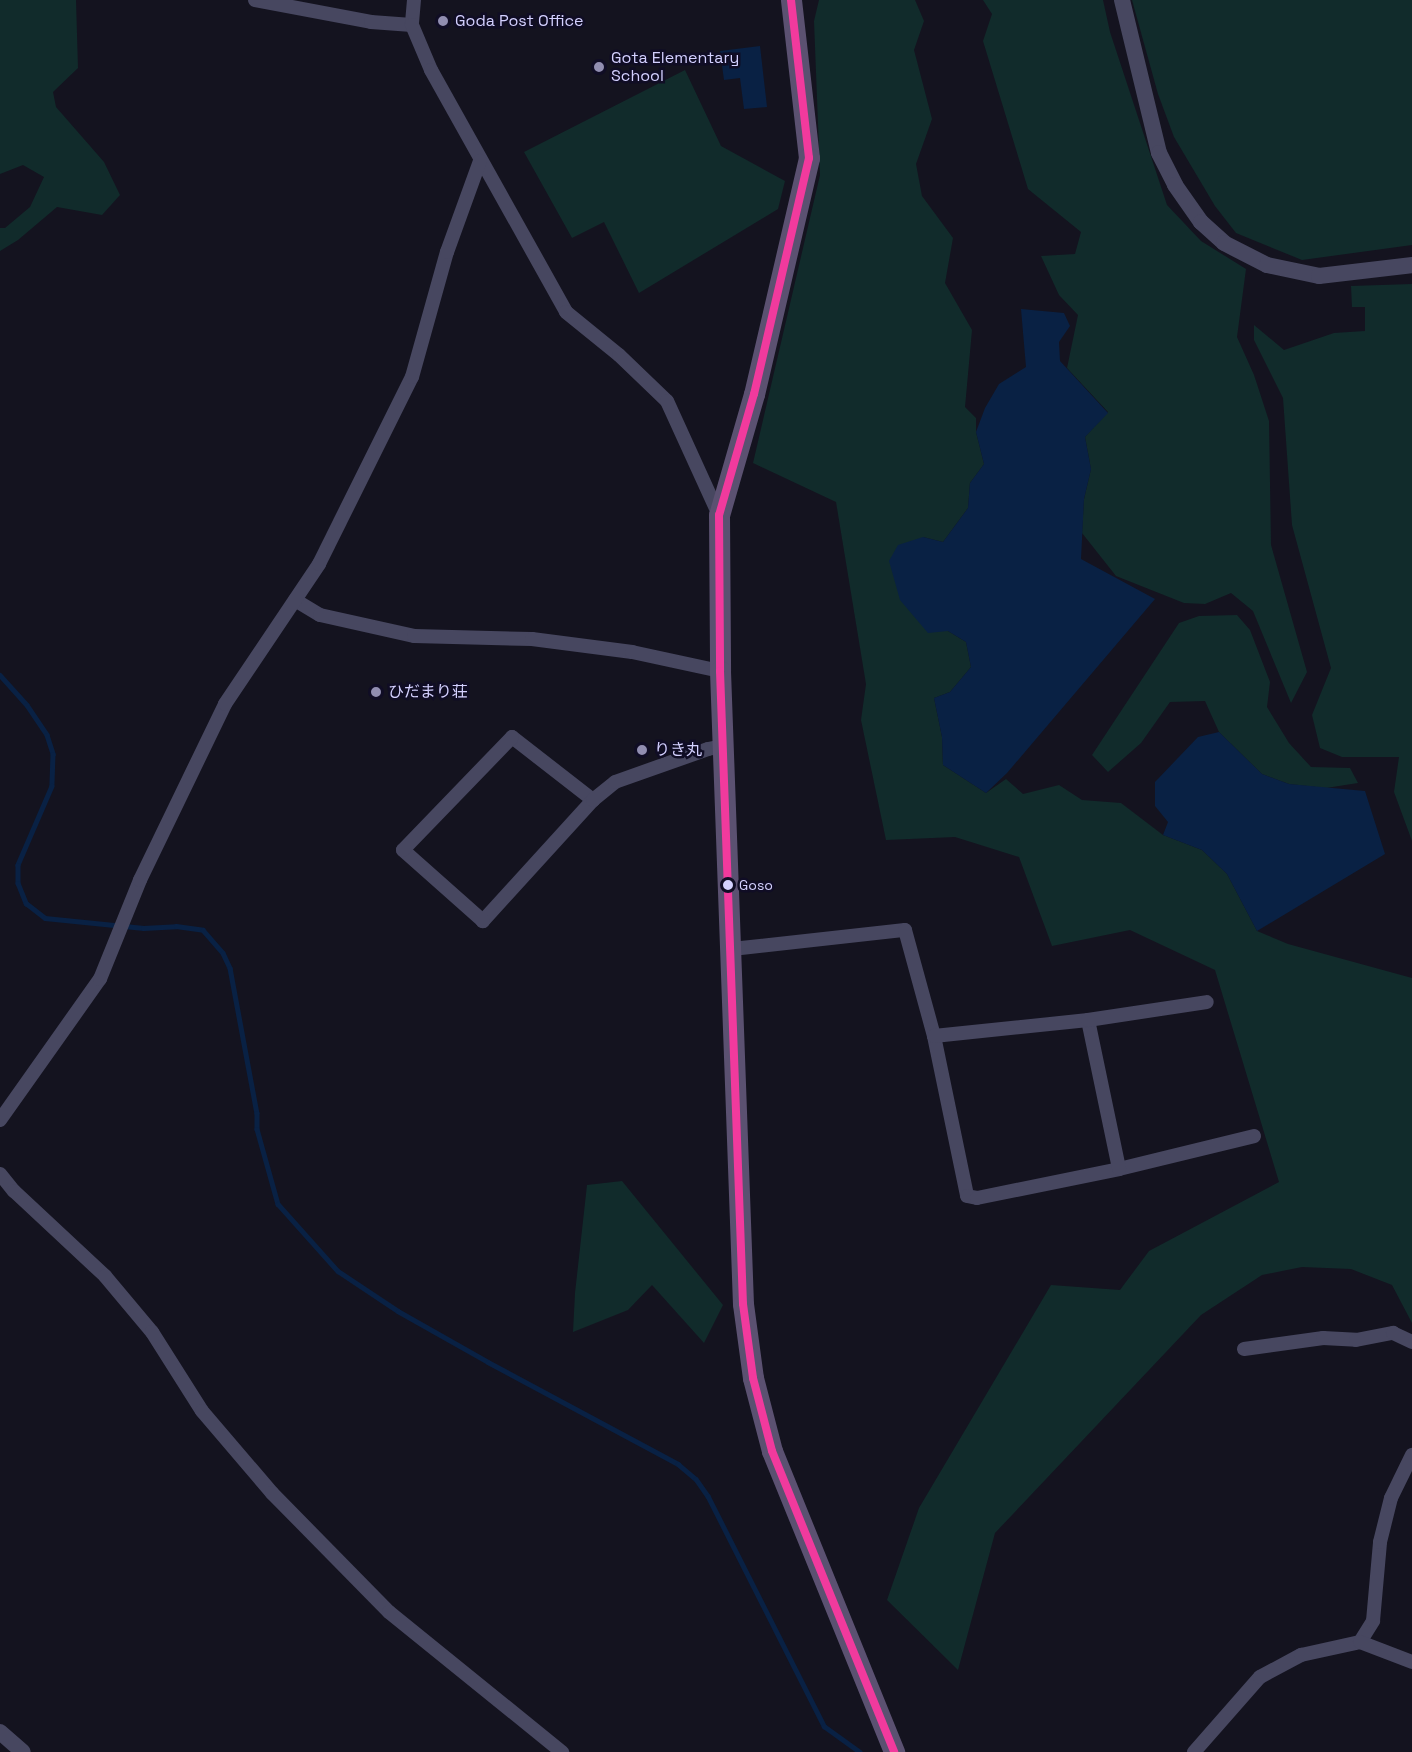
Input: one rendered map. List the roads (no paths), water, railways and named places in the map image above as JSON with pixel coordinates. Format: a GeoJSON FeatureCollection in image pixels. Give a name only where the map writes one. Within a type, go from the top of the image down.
{"type":"FeatureCollection","features":[{"type":"Feature","properties":{"kind":"main road"},"geometry":{"type":"LineString","coordinates":[[792,0],[809,158],[754,394],[719,515],[720,671],[732,949],[743,1304],[753,1378],[762,1422],[791,1503],[894,1752]]}},
{"type":"Feature","properties":{"kind":"street"},"geometry":{"type":"LineString","coordinates":[[255,0],[371,22],[412,25]]}},
{"type":"Feature","properties":{"kind":"street"},"geometry":{"type":"LineString","coordinates":[[414,0],[412,25],[431,70],[566,312],[619,355],[668,401],[719,515]]}},
{"type":"Feature","properties":{"kind":"street"},"geometry":{"type":"LineString","coordinates":[[1122,0],[1159,153],[1175,185],[1202,222],[1224,243],[1268,265],[1319,276],[1412,265]]}},
{"type":"Feature","properties":{"kind":"street"},"geometry":{"type":"LineString","coordinates":[[0,1119],[100,979],[130,906],[225,704],[319,564],[412,377],[447,252],[480,160]]}},
{"type":"Feature","properties":{"kind":"street"},"geometry":{"type":"LineString","coordinates":[[295,600],[320,615],[414,636],[532,639],[632,652],[720,671]]}},
{"type":"Feature","properties":{"kind":"street"},"geometry":{"type":"LineString","coordinates":[[593,800],[512,737],[403,850],[483,921],[593,800],[615,782],[708,749],[724,746]]}},
{"type":"Feature","properties":{"kind":"street"},"geometry":{"type":"LineString","coordinates":[[732,949],[905,930],[934,1036],[968,1196],[977,1197],[1119,1169],[1254,1136]]}},
{"type":"Feature","properties":{"kind":"street"},"geometry":{"type":"LineString","coordinates":[[934,1036],[1088,1020],[1208,1002]]}},
{"type":"Feature","properties":{"kind":"street"},"geometry":{"type":"LineString","coordinates":[[1088,1020],[1119,1169]]}},
{"type":"Feature","properties":{"kind":"street"},"geometry":{"type":"LineString","coordinates":[[0,1174],[14,1191],[105,1276],[152,1332],[202,1411],[272,1493],[389,1612],[562,1752]]}},
{"type":"Feature","properties":{"kind":"street"},"geometry":{"type":"LineString","coordinates":[[1244,1349],[1323,1338],[1356,1340],[1393,1333],[1412,1342]]}},
{"type":"Feature","properties":{"kind":"street"},"geometry":{"type":"LineString","coordinates":[[1360,1642],[1373,1621],[1380,1542],[1391,1498],[1412,1455]]}},
{"type":"Feature","properties":{"kind":"street"},"geometry":{"type":"LineString","coordinates":[[1194,1752],[1260,1677],[1301,1656],[1360,1642],[1412,1662]]}},
{"type":"Feature","properties":{"kind":"street"},"geometry":{"type":"LineString","coordinates":[[0,1732],[23,1752]]}},
{"type":"Feature","properties":{"kind":"water"},"geometry":{"type":"Polygon","coordinates":[[[760,46],[767,107],[744,109],[740,78],[724,80],[720,51],[760,46]]]}},
{"type":"Feature","properties":{"kind":"water"},"geometry":{"type":"Polygon","coordinates":[[[1021,309],[1064,313],[1070,326],[1059,342],[1060,361],[1108,413],[1085,437],[1091,469],[1084,499],[1081,559],[1155,599],[1007,773],[986,793],[943,765],[942,737],[934,698],[950,692],[971,667],[966,642],[948,631],[928,633],[900,600],[889,561],[898,545],[923,537],[943,542],[968,508],[970,483],[984,464],[976,432],[985,408],[999,384],[1026,367],[1021,309]]]}},
{"type":"Feature","properties":{"kind":"water"},"geometry":{"type":"Polygon","coordinates":[[[1219,732],[1262,774],[1289,784],[1365,791],[1385,854],[1257,931],[1227,874],[1202,850],[1163,835],[1168,822],[1155,806],[1155,782],[1198,737],[1219,732]]]}},
{"type":"Feature","properties":{"kind":"waterway"},"geometry":{"type":"LineString","coordinates":[[0,675],[27,705],[47,735],[53,754],[52,786],[18,865],[18,883],[26,903],[45,918],[143,928],[176,926],[203,930],[223,953],[230,968],[257,1113],[257,1129],[278,1204],[338,1271],[398,1311],[678,1464],[696,1479],[708,1496],[824,1726],[860,1752]]}},
{"type":"Feature","properties":{"kind":"place","name":"Goda Post Office"},"geometry":{"type":"Point","coordinates":[443,21]}},
{"type":"Feature","properties":{"kind":"place","name":"Gota Elementary School"},"geometry":{"type":"Point","coordinates":[599,67]}},
{"type":"Feature","properties":{"kind":"place","name":"ひだまり荘"},"geometry":{"type":"Point","coordinates":[376,692]}},
{"type":"Feature","properties":{"kind":"place","name":"りき丸"},"geometry":{"type":"Point","coordinates":[642,750]}},
{"type":"Feature","properties":{"kind":"place","name":"Goso"},"geometry":{"type":"Point","coordinates":[728,885]}}]}
